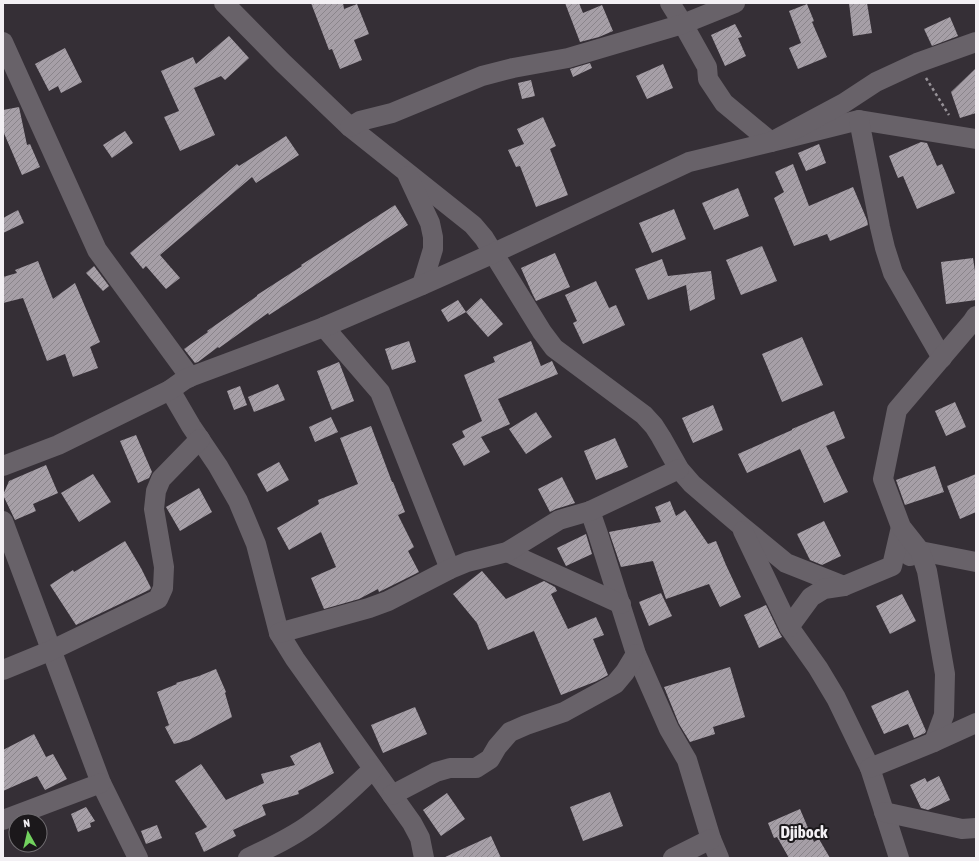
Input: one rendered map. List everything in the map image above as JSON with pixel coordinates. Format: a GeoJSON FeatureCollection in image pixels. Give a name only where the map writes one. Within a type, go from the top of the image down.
{"type":"FeatureCollection","features":[{"type":"Feature","properties":{"kind":"street"},"geometry":{"type":"LineString","coordinates":[[224,3],[282,62],[350,127],[473,225],[494,253],[542,332],[554,348],[644,415],[654,426],[679,469],[692,484],[786,563],[844,586]]}},
{"type":"Feature","properties":{"kind":"street"},"geometry":{"type":"LineString","coordinates":[[670,3],[707,67],[708,79],[724,103],[771,142]]}},
{"type":"Feature","properties":{"kind":"street"},"geometry":{"type":"LineString","coordinates":[[350,127],[360,121],[392,113],[482,76],[512,68],[568,58],[683,24],[735,3]]}},
{"type":"Feature","properties":{"kind":"street"},"geometry":{"type":"LineString","coordinates":[[3,42],[97,250],[190,377]]}},
{"type":"Feature","properties":{"kind":"street"},"geometry":{"type":"LineString","coordinates":[[771,142],[844,103],[876,82],[917,63],[976,42]]}},
{"type":"Feature","properties":{"kind":"street"},"geometry":{"type":"LineString","coordinates":[[859,120],[880,227],[893,273],[942,358]]}},
{"type":"Feature","properties":{"kind":"street"},"geometry":{"type":"LineString","coordinates":[[3,466],[58,445],[170,390],[190,377],[324,327],[422,285],[689,162],[859,120],[976,139]]}},
{"type":"Feature","properties":{"kind":"street"},"geometry":{"type":"LineString","coordinates":[[406,172],[430,223],[433,237],[433,249],[422,285]]}},
{"type":"Feature","properties":{"kind":"street"},"geometry":{"type":"LineString","coordinates":[[934,742],[944,715],[945,674],[927,571],[920,551],[901,527],[883,479],[898,410],[976,316]]}},
{"type":"Feature","properties":{"kind":"street"},"geometry":{"type":"LineString","coordinates":[[324,327],[380,392],[450,569]]}},
{"type":"Feature","properties":{"kind":"street"},"geometry":{"type":"LineString","coordinates":[[170,390],[191,426],[218,466],[238,501],[256,544],[279,633],[295,659],[412,823],[420,838],[424,858]]}},
{"type":"Feature","properties":{"kind":"street"},"geometry":{"type":"LineString","coordinates":[[3,670],[52,650],[158,599],[163,588],[164,567],[154,509],[156,490],[161,479],[200,439]]}},
{"type":"Feature","properties":{"kind":"street"},"geometry":{"type":"LineString","coordinates":[[279,633],[388,601],[450,569],[467,562],[507,552],[559,520],[590,511],[679,469]]}},
{"type":"Feature","properties":{"kind":"street"},"geometry":{"type":"LineString","coordinates":[[590,511],[636,654],[669,729],[687,760],[711,839],[719,858]]}},
{"type":"Feature","properties":{"kind":"street"},"geometry":{"type":"LineString","coordinates":[[3,521],[101,783],[138,858]]}},
{"type":"Feature","properties":{"kind":"street"},"geometry":{"type":"LineString","coordinates":[[740,525],[789,627],[818,668],[836,698],[870,768],[899,858]]}},
{"type":"Feature","properties":{"kind":"street"},"geometry":{"type":"LineString","coordinates":[[892,566],[901,527]]}},
{"type":"Feature","properties":{"kind":"street"},"geometry":{"type":"LineString","coordinates":[[789,627],[811,597],[824,589],[844,586],[892,566],[920,551],[976,562]]}},
{"type":"Feature","properties":{"kind":"street"},"geometry":{"type":"LineString","coordinates":[[507,552],[621,604]]}},
{"type":"Feature","properties":{"kind":"street"},"geometry":{"type":"LineString","coordinates":[[392,795],[436,772],[450,768],[476,768],[490,759],[510,732],[564,712],[615,684],[625,672],[636,654]]}},
{"type":"Feature","properties":{"kind":"street"},"geometry":{"type":"LineString","coordinates":[[870,768],[976,723]]}},
{"type":"Feature","properties":{"kind":"street"},"geometry":{"type":"LineString","coordinates":[[248,858],[273,847],[310,824],[334,805],[373,769]]}},
{"type":"Feature","properties":{"kind":"street"},"geometry":{"type":"LineString","coordinates":[[3,820],[101,783]]}},
{"type":"Feature","properties":{"kind":"street"},"geometry":{"type":"LineString","coordinates":[[884,812],[962,829],[976,828]]}},
{"type":"Feature","properties":{"kind":"street"},"geometry":{"type":"LineString","coordinates":[[673,858],[711,839]]}},
{"type":"Feature","properties":{"kind":"path"},"geometry":{"type":"LineString","coordinates":[[917,63],[952,120],[957,136]]}},
{"type":"Feature","properties":{"kind":"building"},"geometry":{"type":"Polygon","coordinates":[[[311,3],[343,3],[344,9],[357,4],[369,34],[354,40],[362,60],[340,69],[332,49],[329,50],[311,3]]]}},
{"type":"Feature","properties":{"kind":"building"},"geometry":{"type":"Polygon","coordinates":[[[565,3],[579,3],[583,13],[602,5],[613,31],[599,37],[580,42],[565,3]]]}},
{"type":"Feature","properties":{"kind":"building"},"geometry":{"type":"Polygon","coordinates":[[[849,3],[867,3],[872,33],[853,36],[849,3]]]}},
{"type":"Feature","properties":{"kind":"building"},"geometry":{"type":"Polygon","coordinates":[[[807,4],[814,21],[812,22],[827,57],[798,69],[789,48],[801,43],[789,11],[807,4]]]}},
{"type":"Feature","properties":{"kind":"building"},"geometry":{"type":"Polygon","coordinates":[[[950,17],[958,36],[932,46],[924,29],[950,17]]]}},
{"type":"Feature","properties":{"kind":"building"},"geometry":{"type":"Polygon","coordinates":[[[735,24],[742,37],[738,38],[746,56],[725,66],[711,35],[735,24]]]}},
{"type":"Feature","properties":{"kind":"building"},"geometry":{"type":"Polygon","coordinates":[[[229,36],[249,58],[225,80],[221,76],[194,88],[215,135],[180,151],[164,117],[179,111],[161,71],[193,57],[196,64],[229,36]]]}},
{"type":"Feature","properties":{"kind":"building"},"geometry":{"type":"Polygon","coordinates":[[[65,48],[82,82],[61,93],[58,86],[49,91],[35,64],[65,48]]]}},
{"type":"Feature","properties":{"kind":"building"},"geometry":{"type":"Polygon","coordinates":[[[590,63],[592,68],[573,77],[570,69],[590,63]]]}},
{"type":"Feature","properties":{"kind":"building"},"geometry":{"type":"Polygon","coordinates":[[[663,64],[673,88],[647,99],[636,76],[663,64]]]}},
{"type":"Feature","properties":{"kind":"building"},"geometry":{"type":"Polygon","coordinates":[[[976,68],[976,113],[960,118],[951,92],[976,68]]]}},
{"type":"Feature","properties":{"kind":"building"},"geometry":{"type":"Polygon","coordinates":[[[531,80],[535,96],[522,99],[518,83],[531,80]]]}},
{"type":"Feature","properties":{"kind":"building"},"geometry":{"type":"Polygon","coordinates":[[[19,107],[27,145],[30,144],[40,167],[22,175],[3,131],[3,110],[19,107]]]}},
{"type":"Feature","properties":{"kind":"building"},"geometry":{"type":"Polygon","coordinates":[[[543,117],[556,146],[550,149],[568,195],[536,207],[520,166],[516,167],[508,150],[524,144],[517,129],[543,117]]]}},
{"type":"Feature","properties":{"kind":"building"},"geometry":{"type":"Polygon","coordinates":[[[125,131],[133,143],[112,158],[103,145],[125,131]]]}},
{"type":"Feature","properties":{"kind":"building"},"geometry":{"type":"Polygon","coordinates":[[[286,136],[299,155],[256,183],[252,177],[160,255],[180,278],[166,289],[146,266],[143,269],[130,253],[237,164],[239,166],[286,136]]]}},
{"type":"Feature","properties":{"kind":"building"},"geometry":{"type":"Polygon","coordinates":[[[921,142],[927,143],[937,166],[942,164],[955,193],[917,209],[903,176],[898,178],[889,156],[921,142]]]}},
{"type":"Feature","properties":{"kind":"building"},"geometry":{"type":"Polygon","coordinates":[[[819,144],[826,163],[806,171],[798,153],[819,144]]]}},
{"type":"Feature","properties":{"kind":"building"},"geometry":{"type":"Polygon","coordinates":[[[793,164],[809,206],[853,187],[868,225],[830,241],[827,234],[794,246],[774,198],[784,192],[775,172],[793,164]]]}},
{"type":"Feature","properties":{"kind":"building"},"geometry":{"type":"Polygon","coordinates":[[[738,188],[749,216],[714,230],[702,203],[738,188]]]}},
{"type":"Feature","properties":{"kind":"building"},"geometry":{"type":"Polygon","coordinates":[[[395,205],[408,225],[269,315],[268,313],[198,362],[195,363],[184,349],[257,295],[395,205]]]}},
{"type":"Feature","properties":{"kind":"building"},"geometry":{"type":"Polygon","coordinates":[[[674,209],[686,239],[652,253],[639,223],[674,209]]]}},
{"type":"Feature","properties":{"kind":"building"},"geometry":{"type":"Polygon","coordinates":[[[18,210],[24,223],[3,233],[3,218],[18,210]]]}},
{"type":"Feature","properties":{"kind":"building"},"geometry":{"type":"Polygon","coordinates":[[[762,246],[777,281],[741,295],[726,260],[762,246]]]}},
{"type":"Feature","properties":{"kind":"building"},"geometry":{"type":"Polygon","coordinates":[[[555,253],[570,287],[536,301],[521,268],[555,253]]]}},
{"type":"Feature","properties":{"kind":"building"},"geometry":{"type":"Polygon","coordinates":[[[973,258],[976,278],[976,300],[946,304],[941,262],[973,258]]]}},
{"type":"Feature","properties":{"kind":"building"},"geometry":{"type":"Polygon","coordinates":[[[662,259],[668,276],[711,271],[715,299],[690,311],[686,285],[648,300],[635,269],[662,259]]]}},
{"type":"Feature","properties":{"kind":"building"},"geometry":{"type":"Polygon","coordinates":[[[38,261],[53,299],[75,283],[100,342],[90,347],[98,368],[73,377],[65,354],[47,361],[23,298],[3,303],[3,277],[17,273],[15,270],[38,261]]]}},
{"type":"Feature","properties":{"kind":"building"},"geometry":{"type":"Polygon","coordinates":[[[94,266],[109,286],[103,291],[86,273],[94,266]]]}},
{"type":"Feature","properties":{"kind":"building"},"geometry":{"type":"Polygon","coordinates":[[[596,281],[609,308],[616,305],[625,325],[583,344],[573,323],[577,321],[565,295],[596,281]]]}},
{"type":"Feature","properties":{"kind":"building"},"geometry":{"type":"Polygon","coordinates":[[[481,298],[503,324],[488,337],[466,312],[481,298]]]}},
{"type":"Feature","properties":{"kind":"building"},"geometry":{"type":"Polygon","coordinates":[[[458,300],[466,312],[448,322],[441,310],[458,300]]]}},
{"type":"Feature","properties":{"kind":"building"},"geometry":{"type":"Polygon","coordinates":[[[802,337],[823,385],[782,402],[762,354],[802,337]]]}},
{"type":"Feature","properties":{"kind":"building"},"geometry":{"type":"Polygon","coordinates":[[[409,341],[416,362],[392,370],[385,349],[409,341]]]}},
{"type":"Feature","properties":{"kind":"building"},"geometry":{"type":"Polygon","coordinates":[[[531,341],[541,366],[552,361],[558,374],[498,399],[510,424],[481,437],[490,452],[464,466],[452,444],[465,437],[462,431],[482,421],[464,375],[495,362],[493,357],[531,341]]]}},
{"type":"Feature","properties":{"kind":"building"},"geometry":{"type":"Polygon","coordinates":[[[339,362],[354,401],[332,410],[317,371],[339,362]]]}},
{"type":"Feature","properties":{"kind":"building"},"geometry":{"type":"Polygon","coordinates":[[[278,384],[285,400],[254,412],[248,397],[278,384]]]}},
{"type":"Feature","properties":{"kind":"building"},"geometry":{"type":"Polygon","coordinates":[[[240,386],[247,405],[234,410],[227,391],[240,386]]]}},
{"type":"Feature","properties":{"kind":"building"},"geometry":{"type":"Polygon","coordinates":[[[955,402],[966,427],[946,436],[935,411],[955,402]]]}},
{"type":"Feature","properties":{"kind":"building"},"geometry":{"type":"Polygon","coordinates":[[[713,405],[723,430],[693,443],[682,418],[713,405]]]}},
{"type":"Feature","properties":{"kind":"building"},"geometry":{"type":"Polygon","coordinates":[[[834,411],[845,438],[826,446],[848,492],[824,503],[800,449],[747,473],[738,454],[834,411]]]}},
{"type":"Feature","properties":{"kind":"building"},"geometry":{"type":"Polygon","coordinates":[[[536,412],[552,437],[526,454],[509,429],[536,412]]]}},
{"type":"Feature","properties":{"kind":"building"},"geometry":{"type":"Polygon","coordinates":[[[331,417],[338,432],[315,442],[309,427],[331,417]]]}},
{"type":"Feature","properties":{"kind":"building"},"geometry":{"type":"Polygon","coordinates":[[[371,426],[405,512],[398,515],[414,547],[408,551],[419,572],[379,592],[378,589],[359,599],[324,609],[311,578],[336,567],[321,532],[289,550],[277,528],[319,504],[318,500],[358,484],[340,438],[371,426]]]}},
{"type":"Feature","properties":{"kind":"building"},"geometry":{"type":"Polygon","coordinates":[[[136,435],[152,472],[149,478],[138,483],[120,441],[136,435]]]}},
{"type":"Feature","properties":{"kind":"building"},"geometry":{"type":"Polygon","coordinates":[[[615,438],[628,467],[596,480],[584,451],[615,438]]]}},
{"type":"Feature","properties":{"kind":"building"},"geometry":{"type":"Polygon","coordinates":[[[279,462],[289,480],[267,492],[257,474],[279,462]]]}},
{"type":"Feature","properties":{"kind":"building"},"geometry":{"type":"Polygon","coordinates":[[[46,465],[58,493],[33,504],[36,511],[15,520],[3,495],[9,481],[46,465]]]}},
{"type":"Feature","properties":{"kind":"building"},"geometry":{"type":"Polygon","coordinates":[[[935,466],[944,492],[905,505],[896,480],[935,466]]]}},
{"type":"Feature","properties":{"kind":"building"},"geometry":{"type":"Polygon","coordinates":[[[93,474],[111,502],[79,522],[61,493],[93,474]]]}},
{"type":"Feature","properties":{"kind":"building"},"geometry":{"type":"Polygon","coordinates":[[[976,474],[976,512],[960,519],[947,486],[976,474]]]}},
{"type":"Feature","properties":{"kind":"building"},"geometry":{"type":"Polygon","coordinates":[[[562,477],[575,503],[550,512],[538,489],[562,477]]]}},
{"type":"Feature","properties":{"kind":"building"},"geometry":{"type":"Polygon","coordinates":[[[199,488],[212,512],[180,531],[166,507],[199,488]]]}},
{"type":"Feature","properties":{"kind":"building"},"geometry":{"type":"Polygon","coordinates":[[[670,501],[676,516],[685,510],[708,544],[716,541],[741,597],[720,607],[709,584],[666,599],[653,561],[621,567],[609,532],[661,522],[655,507],[670,501]]]}},
{"type":"Feature","properties":{"kind":"building"},"geometry":{"type":"Polygon","coordinates":[[[824,521],[841,556],[822,565],[810,560],[797,534],[824,521]]]}},
{"type":"Feature","properties":{"kind":"building"},"geometry":{"type":"Polygon","coordinates":[[[586,534],[592,554],[566,566],[557,548],[586,534]]]}},
{"type":"Feature","properties":{"kind":"building"},"geometry":{"type":"Polygon","coordinates":[[[125,541],[151,588],[76,625],[50,585],[73,570],[74,572],[125,541]]]}},
{"type":"Feature","properties":{"kind":"building"},"geometry":{"type":"Polygon","coordinates":[[[482,571],[506,599],[544,581],[555,587],[557,591],[551,594],[568,629],[596,617],[604,635],[593,639],[608,675],[597,681],[561,695],[534,631],[488,650],[477,623],[453,594],[482,571]]]}},
{"type":"Feature","properties":{"kind":"building"},"geometry":{"type":"Polygon","coordinates":[[[661,593],[672,616],[649,626],[639,602],[661,593]]]}},
{"type":"Feature","properties":{"kind":"building"},"geometry":{"type":"Polygon","coordinates":[[[902,594],[916,621],[890,634],[876,606],[902,594]]]}},
{"type":"Feature","properties":{"kind":"building"},"geometry":{"type":"Polygon","coordinates":[[[766,605],[782,637],[759,648],[744,615],[766,605]]]}},
{"type":"Feature","properties":{"kind":"building"},"geometry":{"type":"Polygon","coordinates":[[[730,667],[745,717],[713,727],[715,734],[690,742],[679,724],[664,687],[730,667]]]}},
{"type":"Feature","properties":{"kind":"building"},"geometry":{"type":"Polygon","coordinates":[[[216,669],[226,692],[225,693],[232,717],[189,740],[174,744],[165,727],[169,725],[157,692],[177,684],[176,683],[216,669]]]}},
{"type":"Feature","properties":{"kind":"building"},"geometry":{"type":"Polygon","coordinates":[[[908,690],[926,731],[925,733],[914,738],[908,724],[884,734],[871,706],[908,690]]]}},
{"type":"Feature","properties":{"kind":"building"},"geometry":{"type":"Polygon","coordinates":[[[415,707],[427,734],[383,753],[371,725],[415,707]]]}},
{"type":"Feature","properties":{"kind":"building"},"geometry":{"type":"Polygon","coordinates":[[[34,734],[46,757],[53,754],[67,779],[45,790],[37,776],[3,791],[3,750],[34,734]]]}},
{"type":"Feature","properties":{"kind":"building"},"geometry":{"type":"Polygon","coordinates":[[[320,742],[334,773],[298,791],[299,794],[262,805],[266,815],[233,830],[236,836],[204,852],[195,833],[207,827],[175,781],[201,764],[226,800],[264,783],[261,774],[295,765],[290,756],[320,742]]]}},
{"type":"Feature","properties":{"kind":"building"},"geometry":{"type":"Polygon","coordinates":[[[939,776],[950,800],[928,810],[921,808],[910,785],[925,778],[927,782],[939,776]]]}},
{"type":"Feature","properties":{"kind":"building"},"geometry":{"type":"Polygon","coordinates":[[[610,792],[623,826],[583,841],[570,807],[610,792]]]}},
{"type":"Feature","properties":{"kind":"building"},"geometry":{"type":"Polygon","coordinates":[[[447,793],[465,819],[441,836],[423,810],[447,793]]]}},
{"type":"Feature","properties":{"kind":"building"},"geometry":{"type":"Polygon","coordinates":[[[86,807],[95,821],[90,823],[91,827],[78,832],[71,814],[86,807]]]}},
{"type":"Feature","properties":{"kind":"building"},"geometry":{"type":"Polygon","coordinates":[[[800,809],[814,842],[819,839],[830,858],[789,858],[777,837],[774,838],[768,823],[800,809]]]}},
{"type":"Feature","properties":{"kind":"building"},"geometry":{"type":"Polygon","coordinates":[[[157,825],[162,838],[146,844],[141,831],[157,825]]]}},
{"type":"Feature","properties":{"kind":"building"},"geometry":{"type":"Polygon","coordinates":[[[491,836],[501,858],[443,858],[491,836]]]}},
{"type":"Feature","properties":{"kind":"district","name":"Djibock"},"geometry":{"type":"Point","coordinates":[804,832]}}]}
